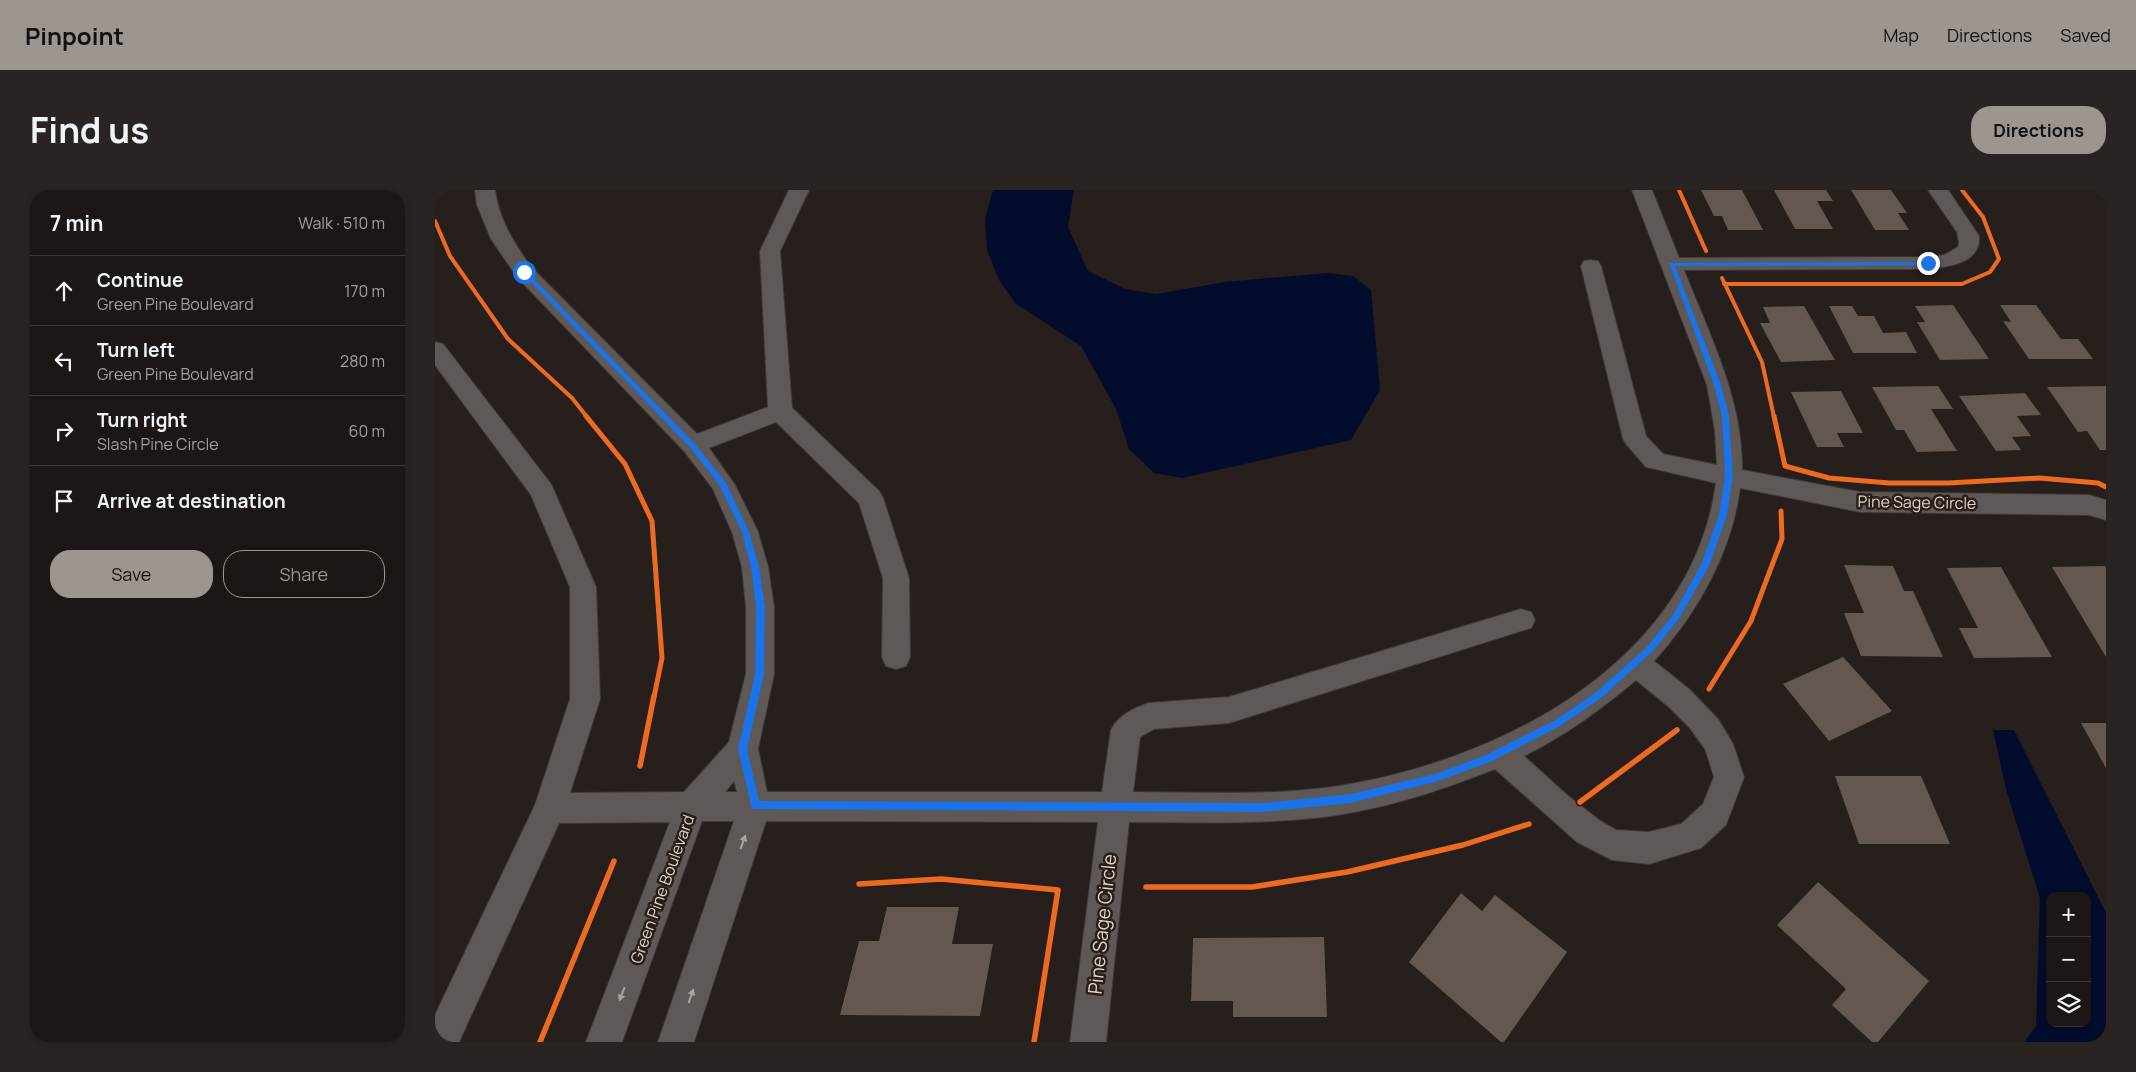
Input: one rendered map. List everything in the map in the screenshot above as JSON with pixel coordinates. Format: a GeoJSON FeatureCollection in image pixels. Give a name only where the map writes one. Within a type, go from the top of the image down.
{"type":"FeatureCollection","features":[{"type":"Feature","properties":{"kind":"street","name":"Green Pine Boulevard"},"geometry":{"type":"LineString","coordinates":[[485,190],[487,205],[501,239],[524,272],[693,445],[723,485],[745,532],[755,567],[761,607],[760,674],[743,749],[755,806]]}},
{"type":"Feature","properties":{"kind":"street"},"geometry":{"type":"LineString","coordinates":[[799,190],[769,251],[780,411],[870,498],[896,578],[896,658]]}},
{"type":"Feature","properties":{"kind":"street"},"geometry":{"type":"LineString","coordinates":[[550,808],[755,806],[1263,808],[1351,798],[1435,778],[1499,753],[1557,724],[1598,696],[1649,650],[1675,617],[1705,566],[1723,515],[1729,476],[1726,416],[1718,385],[1642,190]]}},
{"type":"Feature","properties":{"kind":"street"},"geometry":{"type":"LineString","coordinates":[[1671,264],[1947,262],[1960,256],[1968,247],[1969,236],[1938,190]]}},
{"type":"Feature","properties":{"kind":"street","name":"Pine Sage Circle"},"geometry":{"type":"LineString","coordinates":[[1591,266],[1635,439],[1655,461],[1832,498],[1860,502],[2089,505],[2106,510]]}},
{"type":"Feature","properties":{"kind":"street"},"geometry":{"type":"LineString","coordinates":[[435,348],[542,491],[583,587],[585,699],[550,808],[441,1042]]}},
{"type":"Feature","properties":{"kind":"street"},"geometry":{"type":"LineString","coordinates":[[693,445],[780,411]]}},
{"type":"Feature","properties":{"kind":"street","name":"Pine Sage Circle"},"geometry":{"type":"LineString","coordinates":[[1088,1042],[1115,807],[1126,730],[1149,716],[1229,710],[1521,620]]}},
{"type":"Feature","properties":{"kind":"street"},"geometry":{"type":"LineString","coordinates":[[1499,753],[1562,810],[1588,830],[1612,844],[1649,848],[1690,837],[1715,814],[1729,777],[1716,741],[1694,713],[1663,684],[1635,662]]}},
{"type":"Feature","properties":{"kind":"street","name":"Green Pine Boulevard"},"geometry":{"type":"LineString","coordinates":[[604,1042],[692,806],[743,749]]}},
{"type":"Feature","properties":{"kind":"street"},"geometry":{"type":"LineString","coordinates":[[675,1042],[755,806]]}},
{"type":"Feature","properties":{"kind":"water"},"geometry":{"type":"Polygon","coordinates":[[[993,190],[1074,190],[1068,227],[1088,271],[1125,289],[1156,294],[1225,282],[1327,273],[1353,276],[1371,290],[1380,390],[1351,440],[1182,478],[1154,473],[1129,449],[1116,409],[1081,346],[1015,303],[999,280],[987,250],[985,219],[993,190]]]}},
{"type":"Feature","properties":{"kind":"water"},"geometry":{"type":"Polygon","coordinates":[[[1993,730],[2014,730],[2106,913],[2106,1042],[2024,1042],[2036,1026],[2040,898],[2007,793],[1993,730]]]}},
{"type":"Feature","properties":{"kind":"building"},"geometry":{"type":"Polygon","coordinates":[[[1701,190],[1742,190],[1763,230],[1728,230],[1722,216],[1714,216],[1701,190]]]}},
{"type":"Feature","properties":{"kind":"building"},"geometry":{"type":"Polygon","coordinates":[[[1774,190],[1826,190],[1833,201],[1817,201],[1833,229],[1795,229],[1774,190]]]}},
{"type":"Feature","properties":{"kind":"building"},"geometry":{"type":"Polygon","coordinates":[[[1851,190],[1891,190],[1907,213],[1898,213],[1909,230],[1875,230],[1851,190]]]}},
{"type":"Feature","properties":{"kind":"building"},"geometry":{"type":"Polygon","coordinates":[[[1953,305],[1989,359],[1940,360],[1917,322],[1925,322],[1915,306],[1953,305]]]}},
{"type":"Feature","properties":{"kind":"building"},"geometry":{"type":"Polygon","coordinates":[[[2000,305],[2036,305],[2061,339],[2078,339],[2093,359],[2029,359],[2003,321],[2011,322],[2000,305]]]}},
{"type":"Feature","properties":{"kind":"building"},"geometry":{"type":"Polygon","coordinates":[[[1804,306],[1835,360],[1781,362],[1760,323],[1770,323],[1763,307],[1804,306]]]}},
{"type":"Feature","properties":{"kind":"building"},"geometry":{"type":"Polygon","coordinates":[[[1829,306],[1852,306],[1858,316],[1874,316],[1883,333],[1906,332],[1917,353],[1853,353],[1829,306]]]}},
{"type":"Feature","properties":{"kind":"building"},"geometry":{"type":"Polygon","coordinates":[[[1938,386],[1953,409],[1931,409],[1957,451],[1917,452],[1904,430],[1896,430],[1872,387],[1938,386]]]}},
{"type":"Feature","properties":{"kind":"building"},"geometry":{"type":"Polygon","coordinates":[[[2106,386],[2106,450],[2100,450],[2087,431],[2078,432],[2047,387],[2106,386]]]}},
{"type":"Feature","properties":{"kind":"building"},"geometry":{"type":"Polygon","coordinates":[[[1841,391],[1863,433],[1837,433],[1844,447],[1817,447],[1791,392],[1841,391]]]}},
{"type":"Feature","properties":{"kind":"building"},"geometry":{"type":"Polygon","coordinates":[[[2025,393],[2041,415],[2017,416],[2031,436],[2012,437],[2021,450],[1996,451],[1959,396],[2025,393]]]}},
{"type":"Feature","properties":{"kind":"building"},"geometry":{"type":"Polygon","coordinates":[[[1844,565],[1893,566],[1904,591],[1913,591],[1943,657],[1861,656],[1844,613],[1864,613],[1844,565]]]}},
{"type":"Feature","properties":{"kind":"building"},"geometry":{"type":"Polygon","coordinates":[[[2105,566],[2106,568],[2106,657],[2052,567],[2105,566]]]}},
{"type":"Feature","properties":{"kind":"building"},"geometry":{"type":"Polygon","coordinates":[[[2001,567],[2052,657],[1974,658],[1959,628],[1978,628],[1947,568],[2001,567]]]}},
{"type":"Feature","properties":{"kind":"building"},"geometry":{"type":"Polygon","coordinates":[[[1843,657],[1892,711],[1829,741],[1783,684],[1843,657]]]}},
{"type":"Feature","properties":{"kind":"building"},"geometry":{"type":"Polygon","coordinates":[[[2081,723],[2106,723],[2106,768],[2081,723]]]}},
{"type":"Feature","properties":{"kind":"building"},"geometry":{"type":"Polygon","coordinates":[[[1835,776],[1921,776],[1950,844],[1859,844],[1835,776]]]}},
{"type":"Feature","properties":{"kind":"building"},"geometry":{"type":"Polygon","coordinates":[[[1818,882],[1929,981],[1878,1042],[1872,1042],[1832,1005],[1846,989],[1777,925],[1818,882]]]}},
{"type":"Feature","properties":{"kind":"building"},"geometry":{"type":"Polygon","coordinates":[[[1461,893],[1482,911],[1495,895],[1567,952],[1504,1042],[1501,1042],[1409,962],[1461,893]]]}},
{"type":"Feature","properties":{"kind":"building"},"geometry":{"type":"Polygon","coordinates":[[[887,907],[959,907],[952,944],[993,944],[980,1016],[840,1015],[859,941],[879,941],[887,907]]]}},
{"type":"Feature","properties":{"kind":"building"},"geometry":{"type":"Polygon","coordinates":[[[1324,937],[1327,1017],[1233,1017],[1233,1001],[1191,1001],[1193,938],[1324,937]]]}},
{"type":"Feature","properties":{"kind":"cycle path"},"geometry":{"type":"LineString","coordinates":[[1679,190],[1706,251]]}},
{"type":"Feature","properties":{"kind":"cycle path"},"geometry":{"type":"LineString","coordinates":[[1724,284],[1962,284],[1990,272],[1999,259],[1983,217],[1962,190]]}},
{"type":"Feature","properties":{"kind":"cycle path"},"geometry":{"type":"LineString","coordinates":[[435,221],[450,256],[508,339],[572,398],[625,464],[652,521],[662,658],[640,766]]}},
{"type":"Feature","properties":{"kind":"cycle path"},"geometry":{"type":"LineString","coordinates":[[1722,278],[1762,362],[1785,466],[1829,478],[1889,483],[1948,483],[2039,478],[2098,483],[2106,487]]}},
{"type":"Feature","properties":{"kind":"cycle path"},"geometry":{"type":"LineString","coordinates":[[1709,689],[1751,621],[1782,539],[1781,511]]}},
{"type":"Feature","properties":{"kind":"cycle path"},"geometry":{"type":"LineString","coordinates":[[1580,802],[1677,730]]}},
{"type":"Feature","properties":{"kind":"cycle path"},"geometry":{"type":"LineString","coordinates":[[1146,887],[1252,887],[1347,872],[1463,845],[1529,824]]}},
{"type":"Feature","properties":{"kind":"cycle path"},"geometry":{"type":"LineString","coordinates":[[540,1042],[614,861]]}},
{"type":"Feature","properties":{"kind":"cycle path"},"geometry":{"type":"LineString","coordinates":[[859,884],[941,879],[1058,890],[1034,1042]]}},
{"type":"Feature","properties":{"kind":"route"},"geometry":{"type":"LineString","coordinates":[[524,272],[693,445],[723,485],[745,532],[755,567],[761,607],[760,674],[743,749],[755,806],[1263,808],[1351,798],[1435,778],[1487,759],[1557,724],[1598,696],[1649,650],[1675,617],[1705,566],[1723,515],[1729,476],[1729,448],[1726,416],[1718,385],[1671,264],[1928,263]]}}]}
